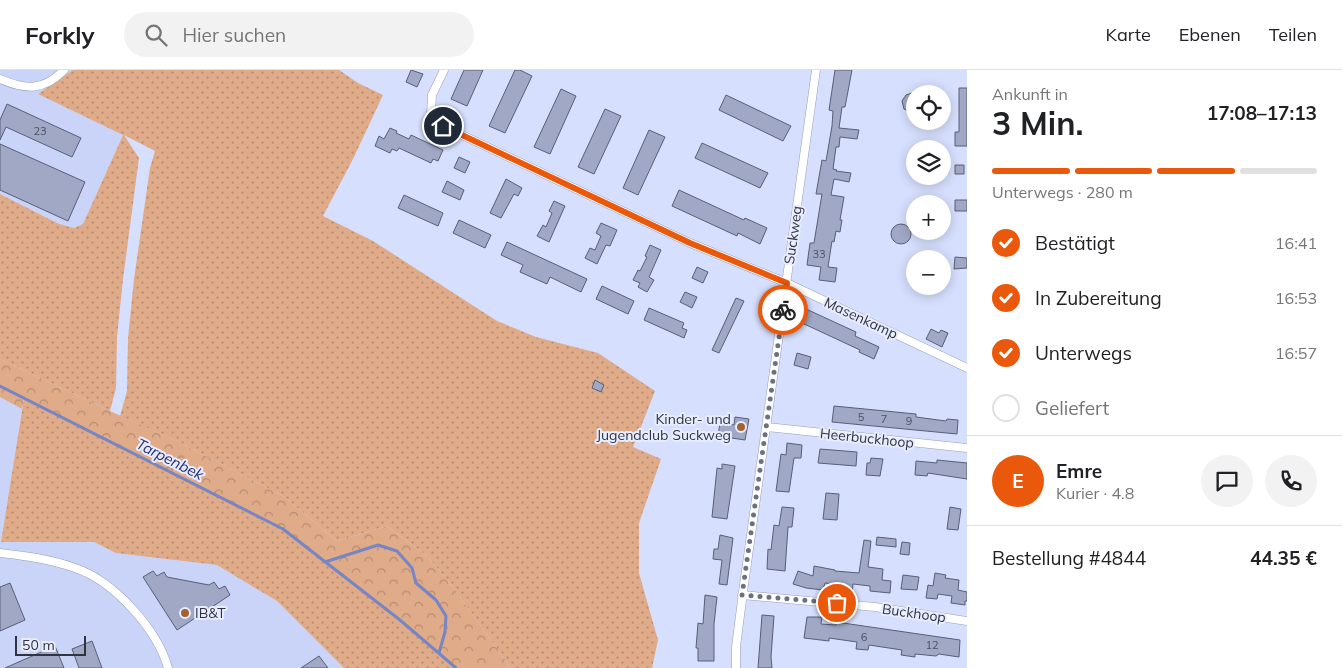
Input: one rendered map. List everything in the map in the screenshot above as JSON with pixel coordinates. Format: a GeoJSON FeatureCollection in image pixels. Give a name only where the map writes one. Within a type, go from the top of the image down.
{"type":"FeatureCollection","features":[{"type":"Feature","properties":{"kind":"street"},"geometry":{"type":"LineString","coordinates":[[0,79],[12,84],[32,87],[47,83],[64,70]]}},
{"type":"Feature","properties":{"kind":"street","name":"Masenkamp"},"geometry":{"type":"LineString","coordinates":[[444,70],[432,96],[431,114],[443,126],[690,243],[787,283],[967,368]]}},
{"type":"Feature","properties":{"kind":"street","name":"Suckweg"},"geometry":{"type":"LineString","coordinates":[[736,668],[736,647],[742,595],[816,70]]}},
{"type":"Feature","properties":{"kind":"street","name":"Heerbuckhoop"},"geometry":{"type":"LineString","coordinates":[[767,427],[967,448]]}},
{"type":"Feature","properties":{"kind":"street"},"geometry":{"type":"LineString","coordinates":[[0,553],[41,558],[77,568],[102,583],[125,602],[146,624],[164,655],[168,668]]}},
{"type":"Feature","properties":{"kind":"street","name":"Buckhoop"},"geometry":{"type":"LineString","coordinates":[[742,595],[875,607],[967,621]]}},
{"type":"Feature","properties":{"kind":"shaded area"},"geometry":{"type":"Polygon","coordinates":[[[0,70],[73,70],[38,94],[123,134],[83,224],[74,228],[59,224],[0,194],[0,70]]]}},
{"type":"Feature","properties":{"kind":"shaded area"},"geometry":{"type":"Polygon","coordinates":[[[0,397],[22,409],[1,542],[94,542],[116,553],[217,565],[277,601],[344,668],[0,668],[0,397]]]}},
{"type":"Feature","properties":{"kind":"green space"},"geometry":{"type":"Polygon","coordinates":[[[73,70],[339,70],[358,83],[383,95],[353,159],[323,216],[373,241],[497,321],[536,337],[598,353],[655,391],[633,447],[661,459],[639,523],[639,573],[658,640],[652,668],[511,668],[452,586],[427,556],[387,526],[337,541],[283,496],[177,441],[120,416],[127,391],[128,338],[134,279],[150,168],[155,151],[124,135],[139,158],[117,337],[116,388],[110,411],[0,359],[0,194],[59,224],[74,228],[83,224],[123,135],[38,94],[73,70]]]}},
{"type":"Feature","properties":{"kind":"green space"},"geometry":{"type":"Polygon","coordinates":[[[0,359],[177,441],[283,496],[337,541],[387,526],[427,556],[452,586],[511,668],[456,668],[400,620],[283,529],[24,398],[22,409],[0,397],[0,359]]]}},
{"type":"Feature","properties":{"kind":"green space"},"geometry":{"type":"Polygon","coordinates":[[[24,398],[283,529],[400,620],[456,668],[344,668],[277,601],[217,565],[116,553],[94,542],[1,542],[24,398]]]}},
{"type":"Feature","properties":{"kind":"building"},"geometry":{"type":"Polygon","coordinates":[[[411,70],[423,74],[417,87],[406,82],[411,70]]]}},
{"type":"Feature","properties":{"kind":"building"},"geometry":{"type":"Polygon","coordinates":[[[464,70],[483,70],[467,106],[451,99],[464,70]]]}},
{"type":"Feature","properties":{"kind":"building"},"geometry":{"type":"Polygon","coordinates":[[[515,70],[520,70],[532,76],[505,133],[489,126],[515,70]]]}},
{"type":"Feature","properties":{"kind":"building"},"geometry":{"type":"Polygon","coordinates":[[[835,70],[852,70],[845,107],[842,107],[839,128],[859,130],[857,139],[840,137],[839,147],[836,147],[833,169],[851,173],[849,182],[834,179],[831,195],[844,197],[840,232],[836,231],[834,242],[832,241],[828,267],[837,268],[835,282],[819,280],[821,267],[807,265],[810,243],[814,243],[822,194],[816,194],[822,160],[826,161],[832,126],[833,111],[829,110],[835,70]]]}},
{"type":"Feature","properties":{"kind":"building"},"geometry":{"type":"Polygon","coordinates":[[[959,88],[967,88],[967,146],[955,146],[955,132],[959,132],[959,88]]]}},
{"type":"Feature","properties":{"kind":"building"},"geometry":{"type":"Polygon","coordinates":[[[561,89],[576,96],[550,154],[534,147],[561,89]]]}},
{"type":"Feature","properties":{"kind":"building"},"geometry":{"type":"Polygon","coordinates":[[[726,95],[791,126],[783,141],[719,110],[726,95]]]}},
{"type":"Feature","properties":{"kind":"building"},"geometry":{"type":"Polygon","coordinates":[[[906,95],[906,110],[904,109],[902,101],[906,95]]]}},
{"type":"Feature","properties":{"kind":"building"},"geometry":{"type":"Polygon","coordinates":[[[7,104],[81,138],[72,157],[6,127],[0,140],[0,120],[7,104]]]}},
{"type":"Feature","properties":{"kind":"building"},"geometry":{"type":"Polygon","coordinates":[[[605,109],[621,116],[594,174],[578,167],[605,109]]]}},
{"type":"Feature","properties":{"kind":"building"},"geometry":{"type":"Polygon","coordinates":[[[390,128],[409,139],[411,135],[443,150],[438,161],[433,159],[431,163],[399,148],[397,151],[392,149],[390,153],[375,146],[379,136],[384,139],[390,128]]]}},
{"type":"Feature","properties":{"kind":"building"},"geometry":{"type":"Polygon","coordinates":[[[649,130],[665,137],[638,195],[623,188],[649,130]]]}},
{"type":"Feature","properties":{"kind":"building"},"geometry":{"type":"Polygon","coordinates":[[[702,143],[768,173],[760,188],[695,158],[702,143]]]}},
{"type":"Feature","properties":{"kind":"building"},"geometry":{"type":"Polygon","coordinates":[[[0,144],[85,182],[68,221],[0,190],[0,144]]]}},
{"type":"Feature","properties":{"kind":"building"},"geometry":{"type":"Polygon","coordinates":[[[459,157],[470,162],[465,173],[454,168],[459,157]]]}},
{"type":"Feature","properties":{"kind":"building"},"geometry":{"type":"Polygon","coordinates":[[[955,165],[964,165],[964,174],[955,174],[955,165]]]}},
{"type":"Feature","properties":{"kind":"building"},"geometry":{"type":"Polygon","coordinates":[[[506,179],[522,188],[518,196],[514,194],[501,218],[490,213],[506,179]]]}},
{"type":"Feature","properties":{"kind":"building"},"geometry":{"type":"Polygon","coordinates":[[[447,181],[464,190],[460,200],[442,192],[447,181]]]}},
{"type":"Feature","properties":{"kind":"building"},"geometry":{"type":"Polygon","coordinates":[[[679,190],[744,220],[745,218],[767,228],[760,244],[738,233],[737,236],[672,206],[679,190]]]}},
{"type":"Feature","properties":{"kind":"building"},"geometry":{"type":"Polygon","coordinates":[[[404,195],[443,213],[438,226],[398,208],[404,195]]]}},
{"type":"Feature","properties":{"kind":"building"},"geometry":{"type":"Polygon","coordinates":[[[955,200],[967,200],[967,211],[955,211],[955,200]]]}},
{"type":"Feature","properties":{"kind":"building"},"geometry":{"type":"Polygon","coordinates":[[[554,201],[565,206],[549,242],[537,236],[543,225],[546,227],[552,213],[549,211],[554,201]]]}},
{"type":"Feature","properties":{"kind":"building"},"geometry":{"type":"Polygon","coordinates":[[[459,220],[491,235],[485,248],[453,233],[459,220]]]}},
{"type":"Feature","properties":{"kind":"building"},"geometry":{"type":"Polygon","coordinates":[[[601,223],[617,230],[610,246],[606,245],[597,264],[585,258],[590,248],[595,250],[601,236],[596,233],[601,223]]]}},
{"type":"Feature","properties":{"kind":"building"},"geometry":{"type":"Polygon","coordinates":[[[897,225],[905,225],[906,240],[909,240],[905,243],[897,243],[892,238],[892,230],[897,225]]]}},
{"type":"Feature","properties":{"kind":"building"},"geometry":{"type":"Polygon","coordinates":[[[507,242],[587,279],[581,292],[550,277],[547,284],[520,272],[523,265],[501,255],[507,242]]]}},
{"type":"Feature","properties":{"kind":"building"},"geometry":{"type":"Polygon","coordinates":[[[650,245],[661,250],[649,277],[654,280],[647,292],[638,287],[640,283],[633,280],[647,257],[645,256],[650,245]]]}},
{"type":"Feature","properties":{"kind":"building"},"geometry":{"type":"Polygon","coordinates":[[[955,257],[967,258],[967,268],[954,269],[955,257]]]}},
{"type":"Feature","properties":{"kind":"building"},"geometry":{"type":"Polygon","coordinates":[[[697,267],[708,272],[703,283],[692,278],[697,267]]]}},
{"type":"Feature","properties":{"kind":"building"},"geometry":{"type":"Polygon","coordinates":[[[602,286],[634,301],[628,314],[596,299],[602,286]]]}},
{"type":"Feature","properties":{"kind":"building"},"geometry":{"type":"Polygon","coordinates":[[[685,292],[697,297],[692,308],[680,302],[685,292]]]}},
{"type":"Feature","properties":{"kind":"building"},"geometry":{"type":"Polygon","coordinates":[[[736,298],[744,301],[719,353],[712,350],[736,298]]]}},
{"type":"Feature","properties":{"kind":"building"},"geometry":{"type":"Polygon","coordinates":[[[649,308],[684,323],[682,328],[687,330],[684,338],[644,320],[649,308]]]}},
{"type":"Feature","properties":{"kind":"building"},"geometry":{"type":"Polygon","coordinates":[[[806,309],[856,332],[855,336],[879,347],[874,359],[859,352],[860,350],[800,322],[806,309]]]}},
{"type":"Feature","properties":{"kind":"building"},"geometry":{"type":"Polygon","coordinates":[[[931,329],[939,333],[941,330],[948,333],[942,347],[926,339],[931,329]]]}},
{"type":"Feature","properties":{"kind":"building"},"geometry":{"type":"Polygon","coordinates":[[[797,353],[811,357],[808,369],[794,365],[797,353]]]}},
{"type":"Feature","properties":{"kind":"building"},"geometry":{"type":"Polygon","coordinates":[[[595,380],[604,385],[601,392],[592,388],[595,380]]]}},
{"type":"Feature","properties":{"kind":"building"},"geometry":{"type":"Polygon","coordinates":[[[834,406],[916,414],[916,417],[946,421],[947,419],[958,420],[957,434],[832,422],[834,406]]]}},
{"type":"Feature","properties":{"kind":"building"},"geometry":{"type":"Polygon","coordinates":[[[735,417],[749,419],[745,440],[718,436],[720,423],[734,425],[735,417]]]}},
{"type":"Feature","properties":{"kind":"building"},"geometry":{"type":"Polygon","coordinates":[[[787,443],[802,445],[801,458],[794,458],[789,492],[776,491],[781,454],[786,455],[787,443]]]}},
{"type":"Feature","properties":{"kind":"building"},"geometry":{"type":"Polygon","coordinates":[[[820,449],[857,452],[856,466],[818,463],[820,449]]]}},
{"type":"Feature","properties":{"kind":"building"},"geometry":{"type":"Polygon","coordinates":[[[871,458],[883,459],[880,476],[866,475],[867,463],[870,463],[871,458]]]}},
{"type":"Feature","properties":{"kind":"building"},"geometry":{"type":"Polygon","coordinates":[[[937,460],[967,463],[967,479],[928,473],[927,476],[915,475],[916,461],[937,463],[937,460]]]}},
{"type":"Feature","properties":{"kind":"building"},"geometry":{"type":"Polygon","coordinates":[[[722,464],[735,466],[727,519],[712,517],[717,468],[722,469],[722,464]]]}},
{"type":"Feature","properties":{"kind":"building"},"geometry":{"type":"Polygon","coordinates":[[[826,493],[839,494],[837,520],[823,519],[826,493]]]}},
{"type":"Feature","properties":{"kind":"building"},"geometry":{"type":"Polygon","coordinates":[[[782,507],[794,508],[792,527],[788,527],[785,571],[767,569],[768,549],[771,550],[774,525],[779,526],[782,507]]]}},
{"type":"Feature","properties":{"kind":"building"},"geometry":{"type":"Polygon","coordinates":[[[950,507],[961,509],[958,530],[947,529],[950,507]]]}},
{"type":"Feature","properties":{"kind":"building"},"geometry":{"type":"Polygon","coordinates":[[[720,535],[733,538],[727,585],[719,584],[722,560],[713,559],[714,549],[718,549],[720,535]]]}},
{"type":"Feature","properties":{"kind":"building"},"geometry":{"type":"Polygon","coordinates":[[[877,537],[896,539],[896,547],[876,545],[877,537]]]}},
{"type":"Feature","properties":{"kind":"building"},"geometry":{"type":"Polygon","coordinates":[[[864,540],[871,541],[868,567],[883,569],[882,580],[891,581],[890,593],[870,591],[870,586],[853,584],[852,593],[841,592],[842,585],[825,583],[823,590],[793,584],[798,571],[813,576],[814,566],[835,571],[859,573],[864,540]]]}},
{"type":"Feature","properties":{"kind":"building"},"geometry":{"type":"Polygon","coordinates":[[[902,542],[910,543],[909,555],[900,554],[902,542]]]}},
{"type":"Feature","properties":{"kind":"building","name":"IB&T"},"geometry":{"type":"Polygon","coordinates":[[[153,571],[157,576],[164,572],[167,577],[209,585],[214,582],[219,589],[225,586],[230,595],[177,630],[143,577],[153,571]]]}},
{"type":"Feature","properties":{"kind":"building"},"geometry":{"type":"Polygon","coordinates":[[[935,573],[946,575],[945,578],[959,580],[958,590],[967,592],[965,605],[951,603],[952,596],[938,594],[937,599],[926,598],[928,585],[933,586],[935,573]]]}},
{"type":"Feature","properties":{"kind":"building"},"geometry":{"type":"Polygon","coordinates":[[[903,575],[919,577],[917,590],[901,589],[903,575]]]}},
{"type":"Feature","properties":{"kind":"building"},"geometry":{"type":"Polygon","coordinates":[[[10,583],[25,620],[0,631],[0,587],[10,583]]]}},
{"type":"Feature","properties":{"kind":"building"},"geometry":{"type":"Polygon","coordinates":[[[705,595],[717,597],[714,624],[714,661],[698,661],[698,648],[696,648],[698,623],[703,624],[705,595]]]}},
{"type":"Feature","properties":{"kind":"building"},"geometry":{"type":"Polygon","coordinates":[[[762,615],[774,616],[772,668],[758,668],[762,615]]]}},
{"type":"Feature","properties":{"kind":"building"},"geometry":{"type":"Polygon","coordinates":[[[807,617],[822,617],[821,624],[836,625],[836,622],[960,640],[959,657],[939,654],[936,656],[915,654],[915,657],[901,655],[902,650],[869,645],[868,650],[856,649],[857,642],[829,638],[829,641],[804,638],[807,617]]]}},
{"type":"Feature","properties":{"kind":"building"},"geometry":{"type":"Polygon","coordinates":[[[92,641],[102,668],[79,668],[72,649],[92,641]]]}},
{"type":"Feature","properties":{"kind":"building"},"geometry":{"type":"Polygon","coordinates":[[[55,646],[64,668],[5,668],[55,646]]]}},
{"type":"Feature","properties":{"kind":"building"},"geometry":{"type":"Polygon","coordinates":[[[319,656],[328,668],[301,668],[319,656]]]}},
{"type":"Feature","properties":{"kind":"waterway","name":"Tarpenbek"},"geometry":{"type":"LineString","coordinates":[[0,386],[283,529],[400,620],[456,668]]}},
{"type":"Feature","properties":{"kind":"waterway","name":"Tarpenbek"},"geometry":{"type":"LineString","coordinates":[[325,562],[378,545],[397,551],[412,568],[416,583],[436,600],[446,616],[445,632],[439,653]]}},
{"type":"Feature","properties":{"kind":"way so far"},"geometry":{"type":"LineString","coordinates":[[783,310],[742,595],[837,603]]}},
{"type":"Feature","properties":{"kind":"place","name":"Kinder- und Jugendclub Suckweg"},"geometry":{"type":"Point","coordinates":[741,427]}},
{"type":"Feature","properties":{"kind":"place","name":"IB&T"},"geometry":{"type":"Point","coordinates":[185,613]}},
{"type":"Feature","properties":{"kind":"route"},"geometry":{"type":"LineString","coordinates":[[443,126],[690,243],[787,283],[783,310]]}}]}
